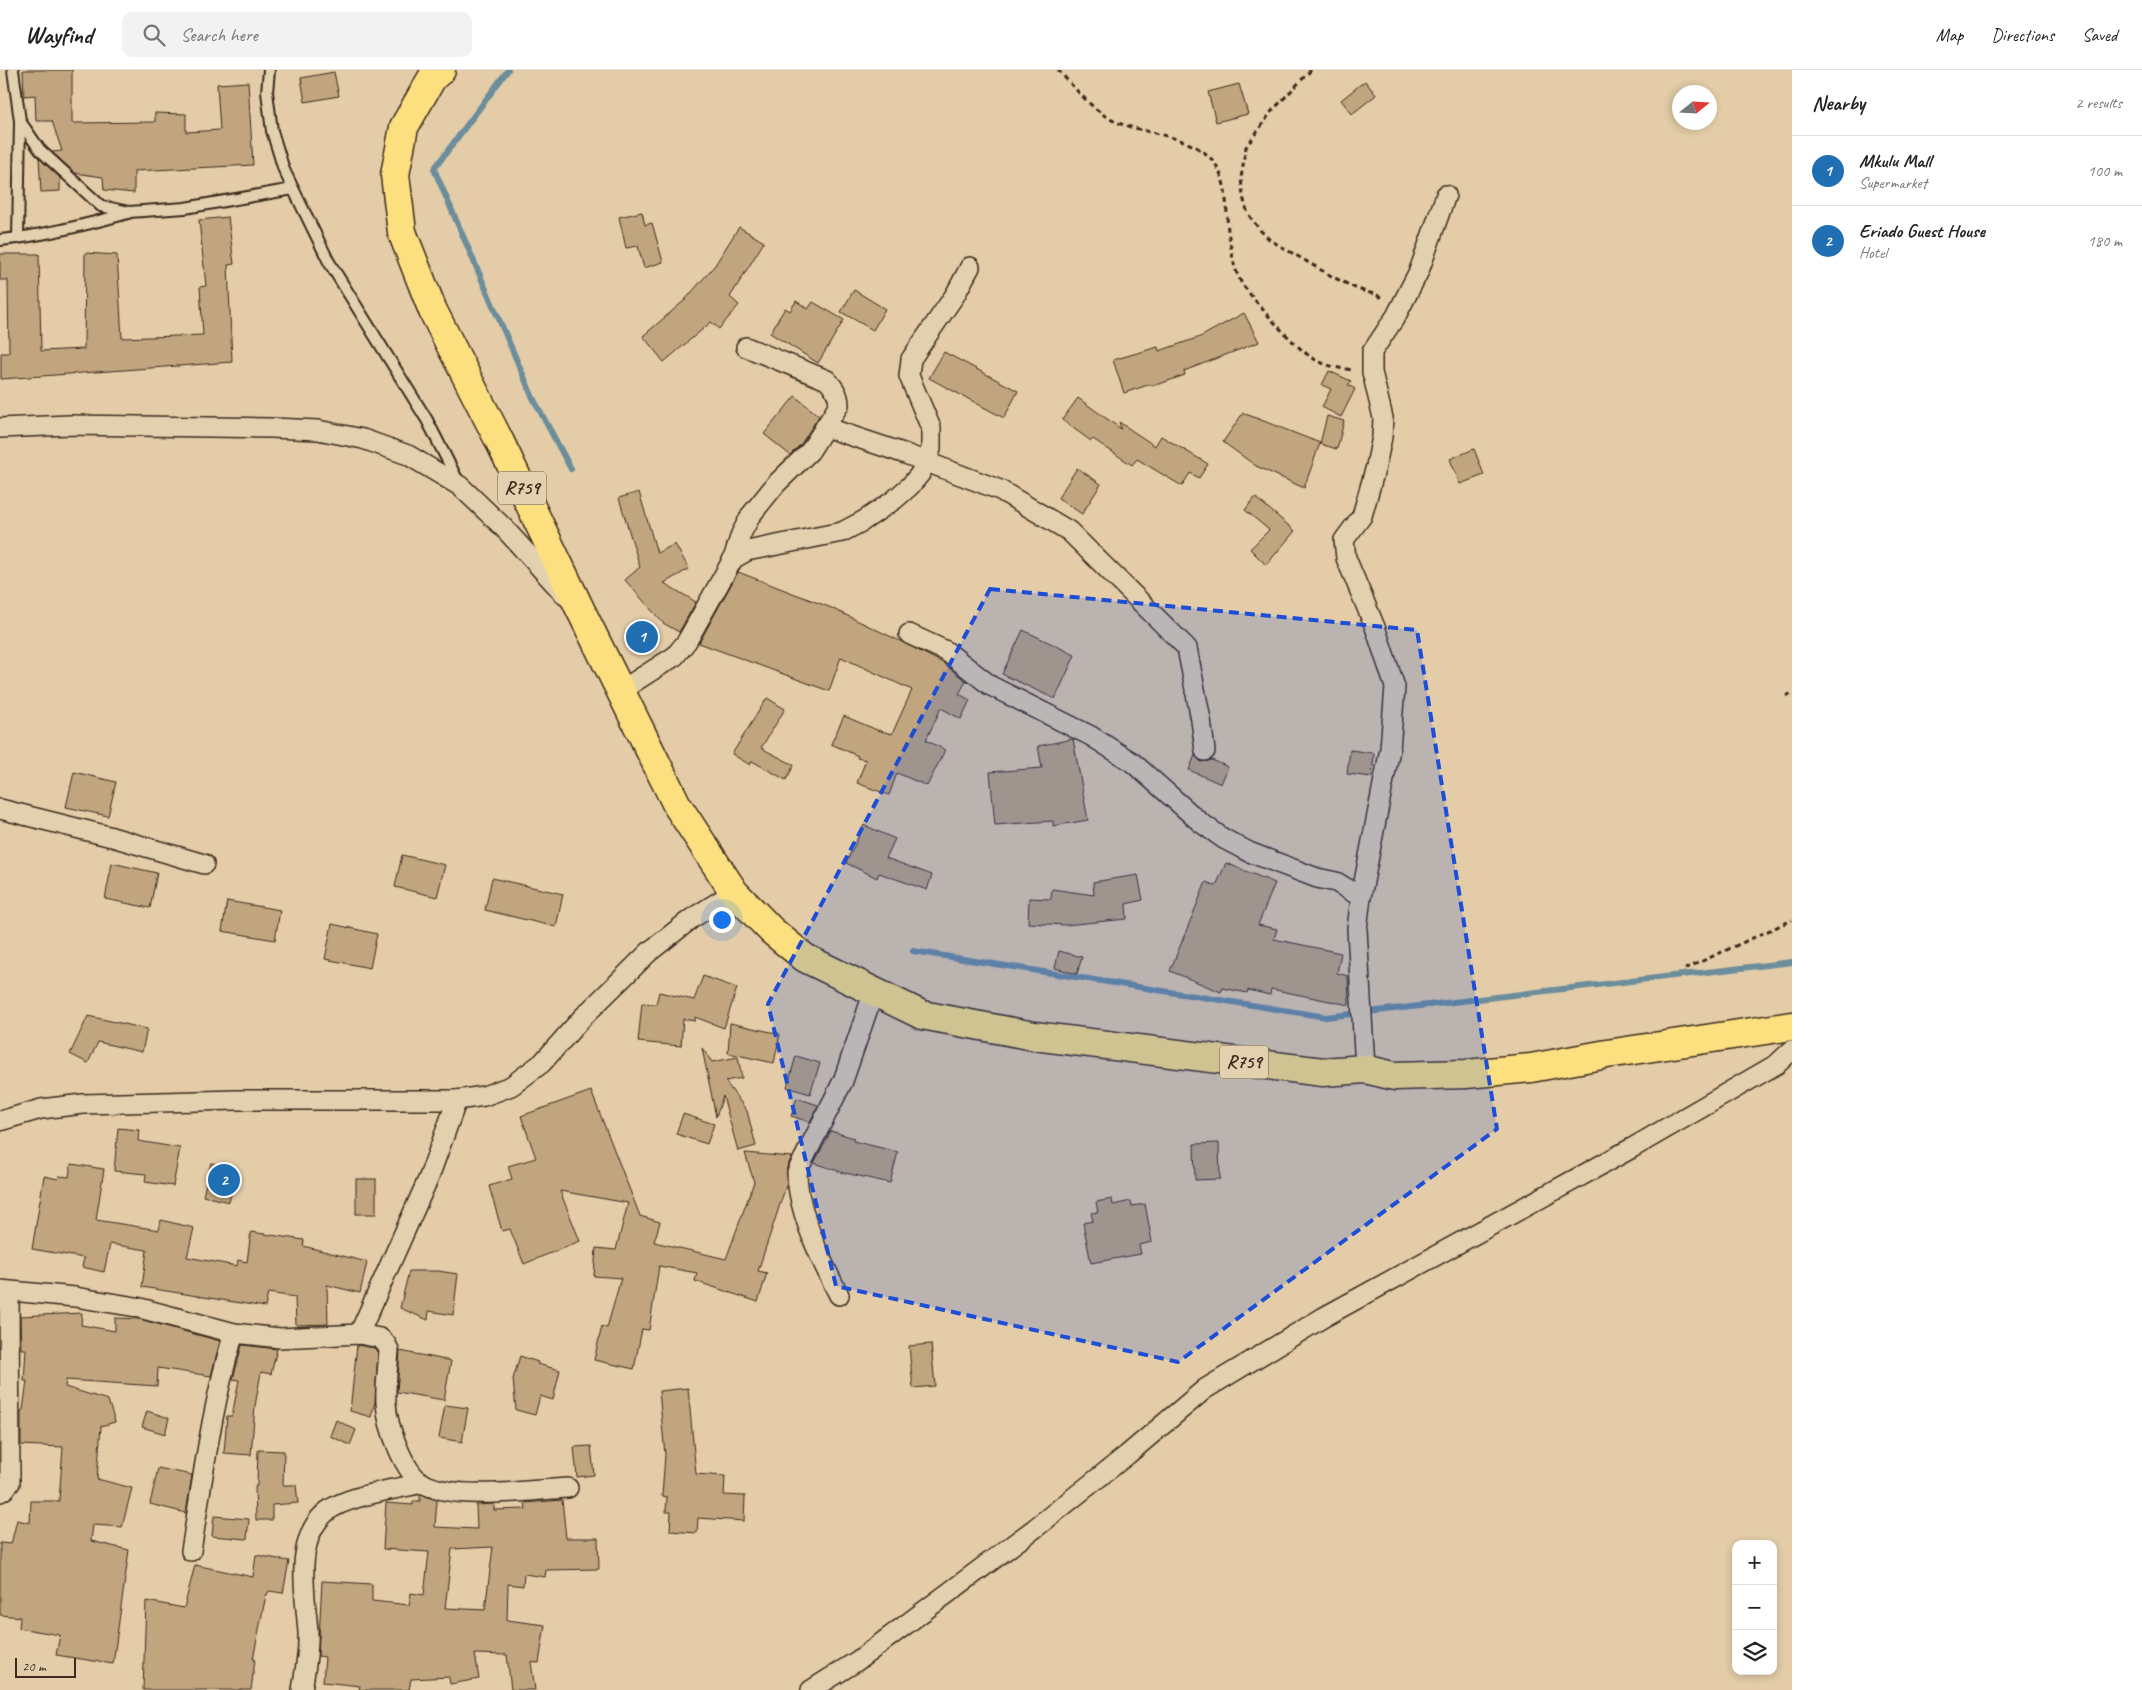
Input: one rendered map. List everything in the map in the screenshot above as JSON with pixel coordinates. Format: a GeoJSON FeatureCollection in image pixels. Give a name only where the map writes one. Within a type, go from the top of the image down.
{"type":"FeatureCollection","features":[{"type":"Feature","properties":{"kind":"main road","name":"R759"},"geometry":{"type":"LineString","coordinates":[[433,73],[404,127],[395,175],[402,232],[433,311],[499,440],[580,611],[676,805],[734,892],[772,931],[805,958],[922,1015],[1034,1036],[1323,1072],[1365,1069],[1394,1076],[1466,1074],[1531,1068],[1607,1054],[1792,1026]]}},
{"type":"Feature","properties":{"kind":"street"},"geometry":{"type":"LineString","coordinates":[[1365,1069],[1357,929],[1360,897],[1390,748],[1395,687],[1375,627],[1343,547],[1344,540],[1362,516],[1382,437],[1383,418],[1372,372],[1372,352],[1396,316],[1419,271],[1446,195]]}},
{"type":"Feature","properties":{"kind":"street"},"geometry":{"type":"LineString","coordinates":[[733,559],[747,551],[842,532],[863,521],[910,486],[920,474],[931,449],[931,428],[909,376],[911,359],[955,296],[970,267]]}},
{"type":"Feature","properties":{"kind":"street"},"geometry":{"type":"LineString","coordinates":[[620,691],[675,656],[687,641],[733,559],[741,534],[751,515],[776,484],[810,451],[839,405],[839,398],[835,389],[827,380],[746,347]]}},
{"type":"Feature","properties":{"kind":"street"},"geometry":{"type":"LineString","coordinates":[[0,428],[69,425],[164,425],[318,430],[363,440],[408,455],[460,486],[502,527],[580,611]]}},
{"type":"Feature","properties":{"kind":"street"},"geometry":{"type":"LineString","coordinates":[[825,427],[1000,490],[1069,531],[1188,648],[1205,751]]}},
{"type":"Feature","properties":{"kind":"street"},"geometry":{"type":"LineString","coordinates":[[909,634],[946,651],[991,686],[1091,736],[1132,762],[1200,822],[1224,839],[1249,852],[1317,878],[1336,882],[1360,897]]}},
{"type":"Feature","properties":{"kind":"street"},"geometry":{"type":"LineString","coordinates":[[0,809],[112,837],[204,864]]}},
{"type":"Feature","properties":{"kind":"street"},"geometry":{"type":"LineString","coordinates":[[2,1117],[41,1109],[83,1104],[237,1100],[457,1100],[484,1096],[511,1086],[542,1063],[582,1018],[649,952],[691,919],[734,892]]}},
{"type":"Feature","properties":{"kind":"street"},"geometry":{"type":"LineString","coordinates":[[839,1295],[817,1253],[797,1185],[797,1172],[843,1081],[874,991]]}},
{"type":"Feature","properties":{"kind":"street"},"geometry":{"type":"LineString","coordinates":[[811,1690],[857,1662],[1034,1529],[1127,1455],[1205,1389],[1324,1317],[1632,1148],[1777,1064],[1792,1050]]}},
{"type":"Feature","properties":{"kind":"street"},"geometry":{"type":"LineString","coordinates":[[359,1334],[429,1177],[457,1100]]}},
{"type":"Feature","properties":{"kind":"street"},"geometry":{"type":"LineString","coordinates":[[0,1492],[10,1483],[4,1291],[75,1297],[136,1307],[234,1333],[280,1338],[359,1334],[380,1338],[389,1350],[386,1403],[394,1439],[403,1458],[423,1483],[443,1490],[476,1493],[568,1488]]}},
{"type":"Feature","properties":{"kind":"street"},"geometry":{"type":"LineString","coordinates":[[191,1550],[211,1420],[220,1378],[234,1333]]}},
{"type":"Feature","properties":{"kind":"street"},"geometry":{"type":"LineString","coordinates":[[302,1690],[307,1664],[308,1635],[304,1588],[304,1556],[314,1528],[326,1513],[346,1502],[423,1483]]}},
{"type":"Feature","properties":{"kind":"lane"},"geometry":{"type":"LineString","coordinates":[[13,70],[20,121],[18,238]]}},
{"type":"Feature","properties":{"kind":"lane"},"geometry":{"type":"LineString","coordinates":[[269,70],[268,92],[272,131],[284,170],[329,262],[427,420],[460,486]]}},
{"type":"Feature","properties":{"kind":"lane"},"geometry":{"type":"LineString","coordinates":[[20,121],[40,150],[101,206],[129,212]]}},
{"type":"Feature","properties":{"kind":"lane"},"geometry":{"type":"LineString","coordinates":[[0,240],[93,222],[129,212],[185,208],[293,189]]}},
{"type":"Feature","properties":{"kind":"path"},"geometry":{"type":"LineString","coordinates":[[1058,70],[1086,99],[1112,120],[1138,130],[1187,142],[1208,156],[1216,165],[1224,187],[1228,233],[1235,267],[1242,284],[1285,332],[1311,357],[1341,369],[1372,372]]}},
{"type":"Feature","properties":{"kind":"path"},"geometry":{"type":"LineString","coordinates":[[1311,70],[1272,111],[1246,147],[1241,178],[1242,197],[1248,214],[1270,240],[1357,289],[1377,295],[1387,303],[1396,316]]}},
{"type":"Feature","properties":{"kind":"path"},"geometry":{"type":"LineString","coordinates":[[1786,696],[1792,693]]}},
{"type":"Feature","properties":{"kind":"path"},"geometry":{"type":"LineString","coordinates":[[1685,969],[1792,920]]}},
{"type":"Feature","properties":{"kind":"highlighted area"},"geometry":{"type":"Polygon","coordinates":[[[990,589],[1417,630],[1497,1129],[1178,1362],[836,1286],[768,1004],[990,589]]]}},
{"type":"Feature","properties":{"kind":"building"},"geometry":{"type":"Polygon","coordinates":[[[23,70],[72,70],[72,123],[155,122],[155,113],[186,114],[186,132],[220,130],[217,84],[248,82],[253,165],[134,171],[134,193],[104,190],[103,177],[75,173],[52,152],[62,151],[52,121],[36,121],[35,95],[24,96],[23,70]]]}},
{"type":"Feature","properties":{"kind":"building"},"geometry":{"type":"Polygon","coordinates":[[[334,72],[339,96],[305,102],[301,78],[334,72]]]}},
{"type":"Feature","properties":{"kind":"building"},"geometry":{"type":"Polygon","coordinates":[[[1365,81],[1376,95],[1352,114],[1341,100],[1365,81]]]}},
{"type":"Feature","properties":{"kind":"building"},"geometry":{"type":"Polygon","coordinates":[[[1239,84],[1248,114],[1216,122],[1208,92],[1239,84]]]}},
{"type":"Feature","properties":{"kind":"building"},"geometry":{"type":"Polygon","coordinates":[[[39,158],[60,178],[60,191],[41,192],[39,158]]]}},
{"type":"Feature","properties":{"kind":"building"},"geometry":{"type":"Polygon","coordinates":[[[642,212],[645,225],[652,223],[663,262],[644,268],[638,246],[626,248],[619,217],[642,212]]]}},
{"type":"Feature","properties":{"kind":"building"},"geometry":{"type":"Polygon","coordinates":[[[228,217],[234,264],[228,265],[232,362],[1,379],[1,353],[9,353],[8,280],[0,280],[0,254],[39,254],[41,351],[84,349],[85,253],[117,255],[122,338],[203,335],[200,287],[206,286],[199,220],[228,217]]]}},
{"type":"Feature","properties":{"kind":"building"},"geometry":{"type":"Polygon","coordinates":[[[739,227],[764,242],[730,297],[739,305],[719,329],[711,322],[664,362],[643,336],[685,300],[715,265],[739,227]]]}},
{"type":"Feature","properties":{"kind":"building"},"geometry":{"type":"Polygon","coordinates":[[[854,290],[885,309],[873,330],[841,312],[854,290]]]}},
{"type":"Feature","properties":{"kind":"building"},"geometry":{"type":"Polygon","coordinates":[[[796,301],[808,309],[813,302],[844,320],[818,363],[770,333],[785,308],[790,311],[796,301]]]}},
{"type":"Feature","properties":{"kind":"building"},"geometry":{"type":"Polygon","coordinates":[[[1244,313],[1259,342],[1184,371],[1185,375],[1124,393],[1113,360],[1158,347],[1159,351],[1200,337],[1244,313]]]}},
{"type":"Feature","properties":{"kind":"building"},"geometry":{"type":"Polygon","coordinates":[[[944,352],[1018,391],[1004,418],[929,378],[944,352]]]}},
{"type":"Feature","properties":{"kind":"building"},"geometry":{"type":"Polygon","coordinates":[[[1329,371],[1351,381],[1348,385],[1355,389],[1341,417],[1322,407],[1331,389],[1322,385],[1329,371]]]}},
{"type":"Feature","properties":{"kind":"building"},"geometry":{"type":"Polygon","coordinates":[[[795,396],[819,416],[801,444],[790,455],[764,434],[795,396]]]}},
{"type":"Feature","properties":{"kind":"building"},"geometry":{"type":"Polygon","coordinates":[[[1078,398],[1121,429],[1119,422],[1155,446],[1161,436],[1208,464],[1199,478],[1190,473],[1182,486],[1137,459],[1132,465],[1093,439],[1091,441],[1062,420],[1078,398]]]}},
{"type":"Feature","properties":{"kind":"building"},"geometry":{"type":"Polygon","coordinates":[[[1243,413],[1320,443],[1304,488],[1256,466],[1223,442],[1243,413]]]}},
{"type":"Feature","properties":{"kind":"building"},"geometry":{"type":"Polygon","coordinates":[[[1327,416],[1344,421],[1337,449],[1320,444],[1327,416]]]}},
{"type":"Feature","properties":{"kind":"building"},"geometry":{"type":"Polygon","coordinates":[[[1474,449],[1484,475],[1460,484],[1450,459],[1474,449]]]}},
{"type":"Feature","properties":{"kind":"building"},"geometry":{"type":"Polygon","coordinates":[[[1077,468],[1101,484],[1082,514],[1058,498],[1077,468]]]}},
{"type":"Feature","properties":{"kind":"building"},"geometry":{"type":"Polygon","coordinates":[[[639,492],[657,553],[675,544],[689,569],[664,583],[696,602],[679,632],[663,623],[625,580],[640,567],[619,498],[639,492]]]}},
{"type":"Feature","properties":{"kind":"building"},"geometry":{"type":"Polygon","coordinates":[[[1255,497],[1295,531],[1266,565],[1250,549],[1269,530],[1245,510],[1255,497]]]}},
{"type":"Feature","properties":{"kind":"building"},"geometry":{"type":"Polygon","coordinates":[[[738,572],[829,607],[943,663],[966,681],[959,694],[970,700],[961,719],[941,708],[926,740],[945,750],[927,786],[897,773],[889,795],[857,783],[866,760],[857,758],[858,756],[831,744],[844,716],[877,730],[892,734],[912,690],[841,657],[829,691],[699,643],[738,572]]]}},
{"type":"Feature","properties":{"kind":"building"},"geometry":{"type":"Polygon","coordinates":[[[1023,630],[1075,655],[1055,699],[1002,674],[1023,630]]]}},
{"type":"Feature","properties":{"kind":"building"},"geometry":{"type":"Polygon","coordinates":[[[767,698],[785,709],[761,748],[794,765],[786,780],[752,761],[750,765],[732,754],[767,698]]]}},
{"type":"Feature","properties":{"kind":"building"},"geometry":{"type":"Polygon","coordinates":[[[1073,739],[1088,820],[1053,826],[1053,821],[995,825],[990,772],[1042,768],[1038,746],[1073,739]]]}},
{"type":"Feature","properties":{"kind":"building"},"geometry":{"type":"Polygon","coordinates":[[[1350,750],[1374,753],[1372,777],[1347,774],[1350,750]]]}},
{"type":"Feature","properties":{"kind":"building"},"geometry":{"type":"Polygon","coordinates":[[[1195,755],[1201,762],[1212,760],[1228,767],[1221,784],[1189,770],[1195,755]]]}},
{"type":"Feature","properties":{"kind":"building"},"geometry":{"type":"Polygon","coordinates":[[[74,772],[116,782],[108,816],[66,807],[74,772]]]}},
{"type":"Feature","properties":{"kind":"building"},"geometry":{"type":"Polygon","coordinates":[[[864,825],[895,839],[886,858],[932,875],[927,890],[879,873],[877,878],[846,863],[864,825]]]}},
{"type":"Feature","properties":{"kind":"building"},"geometry":{"type":"Polygon","coordinates":[[[402,855],[445,865],[437,897],[395,887],[402,855]]]}},
{"type":"Feature","properties":{"kind":"building"},"geometry":{"type":"Polygon","coordinates":[[[112,863],[157,873],[150,908],[105,899],[112,863]]]}},
{"type":"Feature","properties":{"kind":"building"},"geometry":{"type":"Polygon","coordinates":[[[1226,863],[1275,883],[1258,925],[1277,929],[1274,939],[1341,953],[1337,973],[1348,976],[1349,1005],[1271,989],[1270,995],[1248,990],[1247,993],[1223,988],[1221,992],[1170,971],[1206,882],[1216,886],[1226,863]]]}},
{"type":"Feature","properties":{"kind":"building"},"geometry":{"type":"Polygon","coordinates":[[[1138,875],[1143,900],[1126,904],[1127,919],[1065,925],[1028,923],[1029,898],[1051,899],[1052,889],[1094,895],[1093,882],[1138,875]]]}},
{"type":"Feature","properties":{"kind":"building"},"geometry":{"type":"Polygon","coordinates":[[[492,878],[563,894],[556,927],[485,910],[492,878]]]}},
{"type":"Feature","properties":{"kind":"building"},"geometry":{"type":"Polygon","coordinates":[[[227,901],[280,910],[275,940],[222,931],[227,901]]]}},
{"type":"Feature","properties":{"kind":"building"},"geometry":{"type":"Polygon","coordinates":[[[332,924],[377,934],[370,968],[325,959],[332,924]]]}},
{"type":"Feature","properties":{"kind":"building"},"geometry":{"type":"Polygon","coordinates":[[[1059,951],[1082,957],[1077,974],[1055,968],[1059,951]]]}},
{"type":"Feature","properties":{"kind":"building"},"geometry":{"type":"Polygon","coordinates":[[[703,976],[737,988],[724,1028],[695,1017],[695,1021],[683,1019],[681,1046],[638,1042],[642,1003],[656,1004],[659,992],[694,1000],[703,976]]]}},
{"type":"Feature","properties":{"kind":"building"},"geometry":{"type":"Polygon","coordinates":[[[88,1016],[147,1029],[142,1052],[98,1042],[88,1063],[70,1054],[88,1016]]]}},
{"type":"Feature","properties":{"kind":"building"},"geometry":{"type":"Polygon","coordinates":[[[730,1023],[780,1034],[774,1063],[728,1053],[730,1023]]]}},
{"type":"Feature","properties":{"kind":"building"},"geometry":{"type":"Polygon","coordinates":[[[702,1048],[712,1062],[738,1057],[742,1078],[725,1081],[747,1111],[756,1146],[738,1151],[723,1096],[716,1117],[702,1048]]]}},
{"type":"Feature","properties":{"kind":"building"},"geometry":{"type":"Polygon","coordinates":[[[796,1056],[820,1063],[810,1094],[787,1087],[796,1056]]]}},
{"type":"Feature","properties":{"kind":"building"},"geometry":{"type":"Polygon","coordinates":[[[591,1091],[640,1216],[660,1222],[654,1242],[726,1259],[754,1182],[745,1153],[792,1157],[787,1167],[787,1183],[758,1271],[767,1273],[758,1302],[695,1281],[697,1273],[659,1266],[649,1330],[642,1329],[634,1369],[594,1360],[602,1326],[607,1328],[621,1278],[594,1276],[596,1248],[616,1250],[628,1203],[560,1191],[580,1241],[524,1264],[510,1229],[502,1231],[489,1186],[512,1179],[508,1166],[536,1158],[521,1116],[591,1091]]]}},
{"type":"Feature","properties":{"kind":"building"},"geometry":{"type":"Polygon","coordinates":[[[797,1098],[818,1105],[810,1122],[791,1116],[797,1098]]]}},
{"type":"Feature","properties":{"kind":"building"},"geometry":{"type":"Polygon","coordinates":[[[683,1114],[714,1124],[707,1144],[676,1134],[683,1114]]]}},
{"type":"Feature","properties":{"kind":"building"},"geometry":{"type":"Polygon","coordinates":[[[118,1128],[139,1130],[138,1141],[180,1148],[173,1186],[145,1182],[146,1174],[114,1171],[118,1128]]]}},
{"type":"Feature","properties":{"kind":"building"},"geometry":{"type":"Polygon","coordinates":[[[831,1131],[854,1138],[853,1141],[898,1152],[890,1183],[841,1172],[814,1163],[831,1131]]]}},
{"type":"Feature","properties":{"kind":"building"},"geometry":{"type":"Polygon","coordinates":[[[1219,1143],[1220,1179],[1195,1180],[1194,1144],[1219,1143]]]}},
{"type":"Feature","properties":{"kind":"building"},"geometry":{"type":"Polygon","coordinates":[[[211,1163],[237,1169],[229,1202],[203,1196],[211,1163]]]}},
{"type":"Feature","properties":{"kind":"building"},"geometry":{"type":"Polygon","coordinates":[[[71,1164],[104,1169],[96,1220],[159,1230],[161,1220],[194,1228],[187,1257],[237,1266],[238,1260],[247,1262],[251,1232],[304,1240],[303,1246],[367,1262],[360,1293],[327,1285],[328,1324],[296,1325],[295,1297],[268,1293],[265,1307],[142,1287],[147,1250],[110,1244],[104,1272],[82,1267],[84,1258],[32,1249],[44,1176],[58,1179],[59,1176],[69,1177],[71,1164]]]}},
{"type":"Feature","properties":{"kind":"building"},"geometry":{"type":"Polygon","coordinates":[[[356,1179],[376,1179],[376,1214],[356,1214],[356,1179]]]}},
{"type":"Feature","properties":{"kind":"building"},"geometry":{"type":"Polygon","coordinates":[[[1112,1199],[1113,1205],[1131,1201],[1132,1206],[1145,1204],[1152,1242],[1139,1245],[1141,1254],[1091,1263],[1083,1223],[1093,1221],[1091,1213],[1098,1212],[1096,1202],[1112,1199]]]}},
{"type":"Feature","properties":{"kind":"building"},"geometry":{"type":"Polygon","coordinates":[[[409,1271],[438,1271],[458,1274],[453,1315],[429,1311],[428,1320],[400,1308],[409,1271]]]}},
{"type":"Feature","properties":{"kind":"building"},"geometry":{"type":"Polygon","coordinates":[[[82,1313],[81,1325],[115,1331],[115,1318],[139,1319],[220,1341],[211,1376],[158,1368],[157,1386],[66,1380],[65,1387],[108,1400],[115,1422],[101,1426],[97,1479],[132,1488],[122,1527],[93,1525],[91,1541],[129,1550],[113,1664],[56,1655],[60,1635],[19,1628],[20,1617],[0,1615],[0,1543],[11,1544],[17,1520],[30,1523],[31,1501],[59,1501],[63,1447],[21,1445],[21,1411],[23,1410],[27,1381],[24,1381],[26,1349],[21,1349],[20,1316],[82,1313]]]}},
{"type":"Feature","properties":{"kind":"building"},"geometry":{"type":"Polygon","coordinates":[[[931,1344],[935,1386],[913,1388],[909,1346],[931,1344]]]}},
{"type":"Feature","properties":{"kind":"building"},"geometry":{"type":"Polygon","coordinates":[[[242,1345],[277,1349],[271,1374],[261,1372],[255,1406],[251,1455],[224,1453],[227,1416],[232,1416],[239,1380],[233,1379],[242,1345]]]}},
{"type":"Feature","properties":{"kind":"building"},"geometry":{"type":"Polygon","coordinates":[[[357,1345],[374,1348],[378,1352],[375,1402],[371,1417],[350,1411],[357,1345]]]}},
{"type":"Feature","properties":{"kind":"building"},"geometry":{"type":"Polygon","coordinates":[[[400,1351],[451,1361],[444,1400],[397,1392],[400,1351]]]}},
{"type":"Feature","properties":{"kind":"building"},"geometry":{"type":"Polygon","coordinates":[[[520,1356],[538,1362],[537,1364],[560,1370],[553,1400],[540,1396],[535,1415],[516,1410],[513,1379],[520,1356]]]}},
{"type":"Feature","properties":{"kind":"building"},"geometry":{"type":"Polygon","coordinates":[[[688,1388],[696,1474],[725,1476],[724,1495],[745,1496],[744,1521],[698,1518],[697,1533],[670,1531],[671,1512],[666,1512],[667,1497],[662,1496],[665,1455],[659,1391],[688,1388]]]}},
{"type":"Feature","properties":{"kind":"building"},"geometry":{"type":"Polygon","coordinates":[[[445,1405],[468,1408],[462,1442],[439,1438],[445,1405]]]}},
{"type":"Feature","properties":{"kind":"building"},"geometry":{"type":"Polygon","coordinates":[[[147,1411],[169,1418],[165,1434],[142,1427],[147,1411]]]}},
{"type":"Feature","properties":{"kind":"building"},"geometry":{"type":"Polygon","coordinates":[[[336,1420],[356,1430],[350,1445],[330,1436],[336,1420]]]}},
{"type":"Feature","properties":{"kind":"building"},"geometry":{"type":"Polygon","coordinates":[[[591,1446],[594,1475],[577,1477],[574,1447],[591,1446]]]}},
{"type":"Feature","properties":{"kind":"building"},"geometry":{"type":"Polygon","coordinates":[[[258,1450],[284,1451],[283,1485],[296,1485],[298,1503],[272,1505],[272,1520],[256,1520],[255,1486],[257,1486],[258,1450]]]}},
{"type":"Feature","properties":{"kind":"building"},"geometry":{"type":"Polygon","coordinates":[[[158,1468],[192,1475],[186,1513],[150,1504],[158,1468]]]}},
{"type":"Feature","properties":{"kind":"building"},"geometry":{"type":"Polygon","coordinates":[[[420,1495],[437,1500],[435,1527],[477,1529],[476,1505],[494,1504],[494,1510],[526,1509],[525,1503],[562,1500],[566,1538],[598,1538],[599,1569],[546,1570],[545,1577],[524,1574],[523,1586],[508,1584],[507,1620],[545,1625],[539,1663],[531,1662],[535,1690],[511,1690],[507,1655],[475,1654],[479,1679],[450,1684],[449,1677],[411,1679],[409,1690],[359,1690],[360,1686],[323,1682],[325,1657],[318,1656],[322,1581],[372,1584],[372,1601],[409,1605],[411,1593],[424,1595],[429,1552],[383,1549],[386,1503],[413,1505],[413,1501],[420,1501],[420,1495]],[[493,1547],[452,1549],[445,1608],[485,1610],[493,1547]]]}},
{"type":"Feature","properties":{"kind":"building"},"geometry":{"type":"Polygon","coordinates":[[[214,1516],[249,1519],[247,1539],[212,1536],[214,1516]]]}},
{"type":"Feature","properties":{"kind":"building"},"geometry":{"type":"Polygon","coordinates":[[[256,1555],[289,1561],[283,1593],[269,1591],[266,1595],[253,1659],[255,1659],[251,1690],[143,1690],[146,1601],[184,1608],[195,1565],[253,1577],[256,1555]]]}},
{"type":"Feature","properties":{"kind":"waterway"},"geometry":{"type":"LineString","coordinates":[[508,70],[434,169],[533,398],[571,469]]}},
{"type":"Feature","properties":{"kind":"waterway"},"geometry":{"type":"LineString","coordinates":[[913,951],[1326,1017],[1792,962]]}},
{"type":"Feature","properties":{"kind":"place","name":"Mkulu Mall"},"geometry":{"type":"Point","coordinates":[642,637]}},
{"type":"Feature","properties":{"kind":"place","name":"Eriado Guest House"},"geometry":{"type":"Point","coordinates":[224,1180]}}]}
